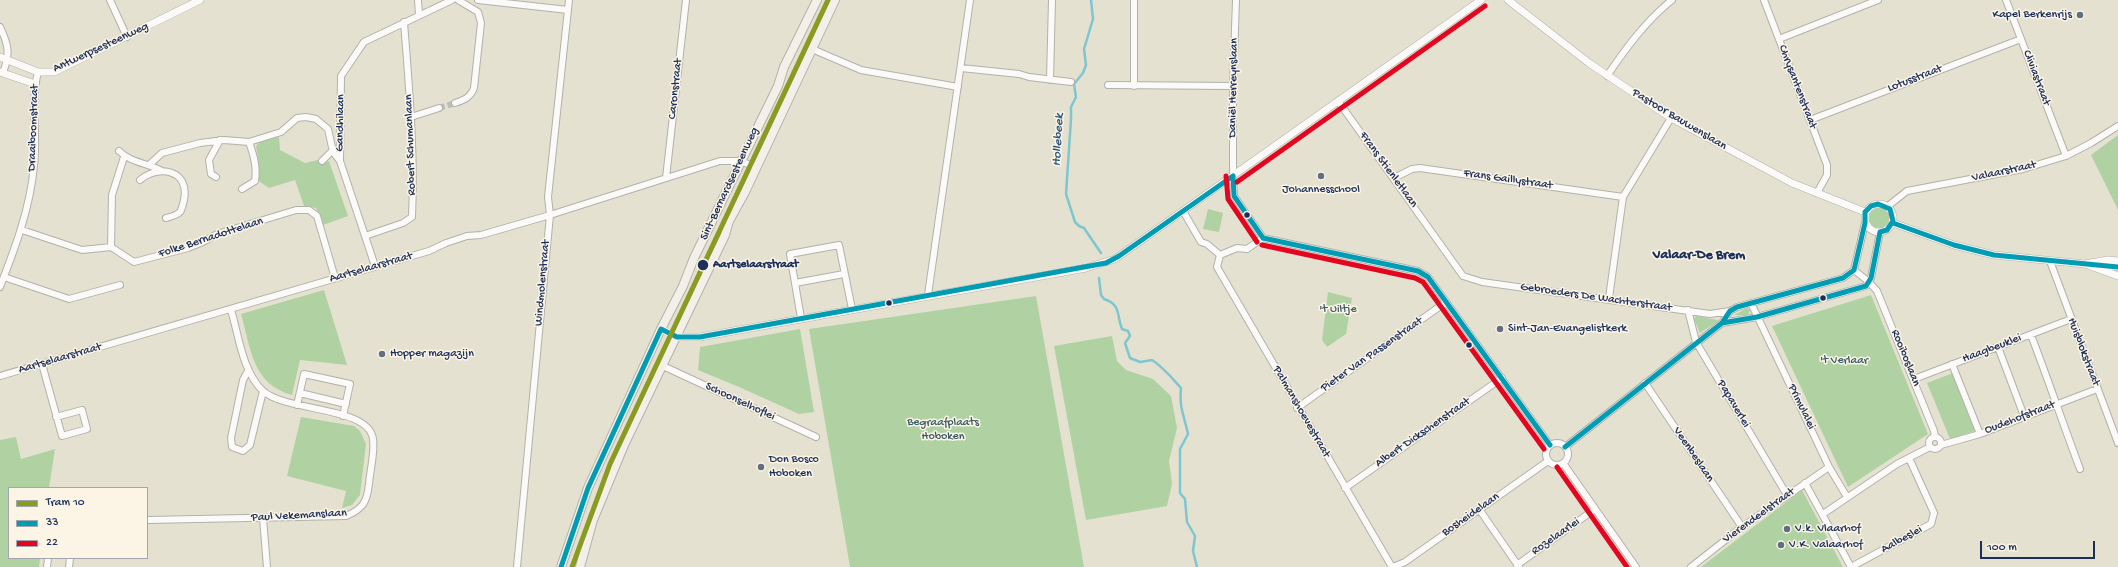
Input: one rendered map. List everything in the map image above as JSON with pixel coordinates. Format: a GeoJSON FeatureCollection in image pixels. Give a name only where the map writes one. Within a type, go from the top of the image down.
{"type":"FeatureCollection","features":[{"type":"Feature","properties":{"kind":"main road","name":"Sint-Bernardsesteenweg"},"geometry":{"type":"LineString","coordinates":[[561,567],[588,488],[661,329],[683,286],[694,258],[740,161],[778,86],[784,67],[816,0]]}},
{"type":"Feature","properties":{"kind":"main road","name":"Sint-Bernardsesteenweg"},"geometry":{"type":"LineString","coordinates":[[580,567],[593,520],[624,445],[677,337],[725,235],[729,220],[745,192],[835,0]]}},
{"type":"Feature","properties":{"kind":"street"},"geometry":{"type":"LineString","coordinates":[[110,0],[127,37]]}},
{"type":"Feature","properties":{"kind":"street","name":"Antwerpsesteenweg"},"geometry":{"type":"LineString","coordinates":[[3,58],[38,72],[49,73],[60,70],[200,0]]}},
{"type":"Feature","properties":{"kind":"street"},"geometry":{"type":"LineString","coordinates":[[418,0],[419,15]]}},
{"type":"Feature","properties":{"kind":"street","name":"Gandhilaan"},"geometry":{"type":"LineString","coordinates":[[376,266],[340,161],[342,144],[341,76],[364,42],[441,3],[452,0]]}},
{"type":"Feature","properties":{"kind":"street"},"geometry":{"type":"LineString","coordinates":[[454,103],[466,99],[471,95],[474,88],[481,23],[478,12],[458,0]]}},
{"type":"Feature","properties":{"kind":"street"},"geometry":{"type":"LineString","coordinates":[[478,0],[568,10]]}},
{"type":"Feature","properties":{"kind":"street","name":"Windmolenstraat"},"geometry":{"type":"LineString","coordinates":[[517,567],[550,215],[548,197],[569,0]]}},
{"type":"Feature","properties":{"kind":"street","name":"Caronstraat"},"geometry":{"type":"LineString","coordinates":[[666,178],[686,0]]}},
{"type":"Feature","properties":{"kind":"street"},"geometry":{"type":"LineString","coordinates":[[928,295],[970,0]]}},
{"type":"Feature","properties":{"kind":"street"},"geometry":{"type":"LineString","coordinates":[[1050,80],[1052,0]]}},
{"type":"Feature","properties":{"kind":"street"},"geometry":{"type":"LineString","coordinates":[[1134,0],[1134,86]]}},
{"type":"Feature","properties":{"kind":"street","name":"Daniël Herreynslaan"},"geometry":{"type":"LineString","coordinates":[[1236,0],[1233,86],[1234,196],[1263,238]]}},
{"type":"Feature","properties":{"kind":"street"},"geometry":{"type":"LineString","coordinates":[[661,329],[677,337],[700,337],[928,295],[1086,268],[1106,263],[1115,259],[1183,212],[1338,100],[1481,0]]}},
{"type":"Feature","properties":{"kind":"street","name":"Pastoor Bauwenslaan"},"geometry":{"type":"LineString","coordinates":[[1508,0],[1607,76],[1671,118],[1752,163],[1817,193],[1865,212]]}},
{"type":"Feature","properties":{"kind":"street"},"geometry":{"type":"LineString","coordinates":[[1607,76],[1625,48],[1649,20],[1672,0]]}},
{"type":"Feature","properties":{"kind":"street","name":"Chrysantenstraat"},"geometry":{"type":"LineString","coordinates":[[1764,0],[1827,165],[1827,176],[1817,193]]}},
{"type":"Feature","properties":{"kind":"street"},"geometry":{"type":"LineString","coordinates":[[1778,39],[1878,0]]}},
{"type":"Feature","properties":{"kind":"street","name":"Cliviastraat"},"geometry":{"type":"LineString","coordinates":[[2006,0],[2066,156]]}},
{"type":"Feature","properties":{"kind":"street","name":"Robert Schumanlaan"},"geometry":{"type":"LineString","coordinates":[[365,236],[403,223],[412,217],[414,173],[404,22]]}},
{"type":"Feature","properties":{"kind":"street"},"geometry":{"type":"LineString","coordinates":[[0,27],[8,45],[3,58],[1,72],[35,84]]}},
{"type":"Feature","properties":{"kind":"street","name":"Lotusstraat"},"geometry":{"type":"LineString","coordinates":[[1810,120],[2020,39]]}},
{"type":"Feature","properties":{"kind":"street"},"geometry":{"type":"LineString","coordinates":[[812,49],[861,70],[958,87]]}},
{"type":"Feature","properties":{"kind":"street"},"geometry":{"type":"LineString","coordinates":[[961,68],[1019,74],[1029,78],[1071,82]]}},
{"type":"Feature","properties":{"kind":"street","name":"Draaiboomstraat"},"geometry":{"type":"LineString","coordinates":[[0,287],[22,230],[34,166],[35,84],[38,72]]}},
{"type":"Feature","properties":{"kind":"street"},"geometry":{"type":"LineString","coordinates":[[1108,85],[1233,86]]}},
{"type":"Feature","properties":{"kind":"street","name":"Frans Stienletlaan"},"geometry":{"type":"LineString","coordinates":[[1338,100],[1463,276]]}},
{"type":"Feature","properties":{"kind":"street"},"geometry":{"type":"LineString","coordinates":[[411,117],[439,108]]}},
{"type":"Feature","properties":{"kind":"street"},"geometry":{"type":"LineString","coordinates":[[150,164],[162,153],[220,140],[249,142],[281,132],[297,118],[306,117],[316,119],[328,129],[333,150],[340,161]]}},
{"type":"Feature","properties":{"kind":"street"},"geometry":{"type":"LineString","coordinates":[[1609,298],[1624,197],[1671,118]]}},
{"type":"Feature","properties":{"kind":"street","name":"Valaarstraat"},"geometry":{"type":"LineString","coordinates":[[1888,206],[1906,191],[2023,169],[2066,156],[2091,143],[2118,126]]}},
{"type":"Feature","properties":{"kind":"street"},"geometry":{"type":"LineString","coordinates":[[216,177],[211,174],[209,160],[220,140]]}},
{"type":"Feature","properties":{"kind":"street"},"geometry":{"type":"LineString","coordinates":[[242,189],[255,181],[257,169],[249,142]]}},
{"type":"Feature","properties":{"kind":"street"},"geometry":{"type":"LineString","coordinates":[[322,161],[333,150]]}},
{"type":"Feature","properties":{"kind":"street"},"geometry":{"type":"LineString","coordinates":[[119,151],[124,157],[142,164],[150,164],[162,171],[174,173],[179,177],[185,191],[180,212],[166,218]]}},
{"type":"Feature","properties":{"kind":"street"},"geometry":{"type":"LineString","coordinates":[[22,230],[82,250],[111,247],[112,195],[124,157]]}},
{"type":"Feature","properties":{"kind":"street","name":"Aartselaarstraat"},"geometry":{"type":"LineString","coordinates":[[0,376],[231,310],[429,251],[467,236],[481,235],[550,215],[724,160],[740,161]]}},
{"type":"Feature","properties":{"kind":"street"},"geometry":{"type":"LineString","coordinates":[[740,161],[756,167]]}},
{"type":"Feature","properties":{"kind":"street","name":"Frans Gaillystraat"},"geometry":{"type":"LineString","coordinates":[[1394,178],[1412,169],[1420,168],[1624,197]]}},
{"type":"Feature","properties":{"kind":"street"},"geometry":{"type":"LineString","coordinates":[[140,180],[149,174],[162,171]]}},
{"type":"Feature","properties":{"kind":"street"},"geometry":{"type":"LineString","coordinates":[[1854,270],[1865,223],[1865,212],[1874,204],[1883,204],[1888,206],[1893,213],[1893,223],[1888,230],[1880,232],[1873,231],[1865,223]]}},
{"type":"Feature","properties":{"kind":"street","name":"Folke Bernadottelaan"},"geometry":{"type":"LineString","coordinates":[[111,247],[134,262],[188,248],[204,242],[217,234],[296,210],[309,210],[317,216],[335,278]]}},
{"type":"Feature","properties":{"kind":"street"},"geometry":{"type":"LineString","coordinates":[[1183,212],[1201,242],[1207,244],[1220,255],[1237,248],[1247,249],[1263,238],[1418,271],[1428,277],[1550,445]]}},
{"type":"Feature","properties":{"kind":"street"},"geometry":{"type":"LineString","coordinates":[[1893,223],[1954,245],[1994,255],[2118,268]]}},
{"type":"Feature","properties":{"kind":"street"},"geometry":{"type":"LineString","coordinates":[[1722,323],[1757,317],[1861,288],[1869,282],[1880,232]]}},
{"type":"Feature","properties":{"kind":"street"},"geometry":{"type":"LineString","coordinates":[[801,318],[790,254],[839,245],[852,309]]}},
{"type":"Feature","properties":{"kind":"street","name":"Palmanshoevestraat"},"geometry":{"type":"LineString","coordinates":[[1220,255],[1217,267],[1392,567]]}},
{"type":"Feature","properties":{"kind":"street"},"geometry":{"type":"LineString","coordinates":[[2084,264],[2108,260],[2118,261]]}},
{"type":"Feature","properties":{"kind":"street","name":"Huisblokstraat"},"geometry":{"type":"LineString","coordinates":[[2050,261],[2118,443]]}},
{"type":"Feature","properties":{"kind":"street"},"geometry":{"type":"LineString","coordinates":[[2084,264],[2118,276]]}},
{"type":"Feature","properties":{"kind":"street","name":"Gebroeders De Wachterstraat"},"geometry":{"type":"LineString","coordinates":[[1463,276],[1496,284],[1609,298],[1710,314],[1730,311],[1737,307],[1843,278],[1854,270]]}},
{"type":"Feature","properties":{"kind":"street","name":"Rooiboslaan"},"geometry":{"type":"LineString","coordinates":[[1854,270],[1869,282],[1878,292],[1914,379],[1935,437]]}},
{"type":"Feature","properties":{"kind":"street"},"geometry":{"type":"LineString","coordinates":[[795,283],[844,274]]}},
{"type":"Feature","properties":{"kind":"street"},"geometry":{"type":"LineString","coordinates":[[4,277],[69,299],[120,286]]}},
{"type":"Feature","properties":{"kind":"street","name":"Pieter Van Passenstraat"},"geometry":{"type":"LineString","coordinates":[[1298,408],[1446,302]]}},
{"type":"Feature","properties":{"kind":"street","name":"Primulalei"},"geometry":{"type":"LineString","coordinates":[[1751,303],[1829,467],[1847,497]]}},
{"type":"Feature","properties":{"kind":"street","name":"Paul Vekemanslaan"},"geometry":{"type":"LineString","coordinates":[[148,520],[346,516],[358,511],[368,498],[373,438],[366,425],[354,418],[274,399],[263,391],[248,371],[231,310]]}},
{"type":"Feature","properties":{"kind":"street","name":"Papaverlei"},"geometry":{"type":"LineString","coordinates":[[1688,310],[1696,342],[1787,495]]}},
{"type":"Feature","properties":{"kind":"street"},"geometry":{"type":"LineString","coordinates":[[1565,447],[1696,342],[1722,323],[1730,311]]}},
{"type":"Feature","properties":{"kind":"street","name":"Haagbeuklei"},"geometry":{"type":"LineString","coordinates":[[1914,379],[2071,319]]}},
{"type":"Feature","properties":{"kind":"street"},"geometry":{"type":"LineString","coordinates":[[2031,334],[2058,404],[2062,423],[2080,469]]}},
{"type":"Feature","properties":{"kind":"street"},"geometry":{"type":"LineString","coordinates":[[1998,347],[2024,416]]}},
{"type":"Feature","properties":{"kind":"street"},"geometry":{"type":"LineString","coordinates":[[42,364],[56,417],[62,436],[87,429],[82,410],[56,417]]}},
{"type":"Feature","properties":{"kind":"street"},"geometry":{"type":"LineString","coordinates":[[1952,364],[1980,434]]}},
{"type":"Feature","properties":{"kind":"street","name":"Schoonselhoflei"},"geometry":{"type":"LineString","coordinates":[[663,366],[816,437]]}},
{"type":"Feature","properties":{"kind":"street"},"geometry":{"type":"LineString","coordinates":[[248,371],[243,380],[231,438],[232,447],[244,451],[250,445],[263,391]]}},
{"type":"Feature","properties":{"kind":"street"},"geometry":{"type":"LineString","coordinates":[[297,405],[304,374],[350,384],[343,416]]}},
{"type":"Feature","properties":{"kind":"street","name":"Albert Dickschenstraat"},"geometry":{"type":"LineString","coordinates":[[1345,488],[1502,378]]}},
{"type":"Feature","properties":{"kind":"street","name":"Veenbeslaan"},"geometry":{"type":"LineString","coordinates":[[1646,383],[1742,527]]}},
{"type":"Feature","properties":{"kind":"street","name":"Oudehofstraat"},"geometry":{"type":"LineString","coordinates":[[1823,514],[1909,458],[1930,447],[1935,449],[1942,445],[1980,434],[2097,389]]}},
{"type":"Feature","properties":{"kind":"street"},"geometry":{"type":"LineString","coordinates":[[300,393],[346,404]]}},
{"type":"Feature","properties":{"kind":"street"},"geometry":{"type":"LineString","coordinates":[[1930,447],[1930,440],[1935,437],[1940,439],[1942,445]]}},
{"type":"Feature","properties":{"kind":"street"},"geometry":{"type":"LineString","coordinates":[[1563,463],[1554,465],[1548,461],[1546,451],[1550,445],[1558,444],[1565,447]]}},
{"type":"Feature","properties":{"kind":"street"},"geometry":{"type":"LineString","coordinates":[[1563,463],[1567,454],[1565,447]]}},
{"type":"Feature","properties":{"kind":"street","name":"Aalbeslei"},"geometry":{"type":"LineString","coordinates":[[1851,567],[1930,524],[1934,513],[1909,458]]}},
{"type":"Feature","properties":{"kind":"street","name":"Bosheidelaan"},"geometry":{"type":"LineString","coordinates":[[1392,567],[1405,562],[1548,461]]}},
{"type":"Feature","properties":{"kind":"street"},"geometry":{"type":"LineString","coordinates":[[1563,463],[1636,567]]}},
{"type":"Feature","properties":{"kind":"street","name":"Vierendeelstraat"},"geometry":{"type":"LineString","coordinates":[[1691,567],[1742,527],[1829,467]]}},
{"type":"Feature","properties":{"kind":"street"},"geometry":{"type":"LineString","coordinates":[[1805,483],[1851,567]]}},
{"type":"Feature","properties":{"kind":"street","name":"Rozelaarlei"},"geometry":{"type":"LineString","coordinates":[[1518,566],[1595,509]]}},
{"type":"Feature","properties":{"kind":"street"},"geometry":{"type":"LineString","coordinates":[[1479,510],[1518,566]]}},
{"type":"Feature","properties":{"kind":"street"},"geometry":{"type":"LineString","coordinates":[[263,518],[267,567]]}},
{"type":"Feature","properties":{"kind":"green space"},"geometry":{"type":"Polygon","coordinates":[[[2118,135],[2118,210],[2091,155],[2118,135]]]}},
{"type":"Feature","properties":{"kind":"green space"},"geometry":{"type":"Polygon","coordinates":[[[279,137],[280,150],[305,163],[318,160],[321,163],[329,161],[348,216],[323,225],[316,208],[304,206],[295,180],[269,188],[257,180],[259,165],[256,146],[261,141],[279,137]]]}},
{"type":"Feature","properties":{"kind":"green space"},"geometry":{"type":"Polygon","coordinates":[[[1879,208],[1886,211],[1889,218],[1886,225],[1879,228],[1872,225],[1869,218],[1872,211],[1879,208]]]}},
{"type":"Feature","properties":{"kind":"green space"},"geometry":{"type":"Polygon","coordinates":[[[1208,209],[1223,213],[1219,232],[1203,229],[1208,209]]]}},
{"type":"Feature","properties":{"kind":"green space"},"geometry":{"type":"Polygon","coordinates":[[[324,290],[347,365],[300,360],[292,395],[279,390],[269,383],[261,374],[255,364],[251,352],[241,314],[324,290]]]}},
{"type":"Feature","properties":{"kind":"green space","name":"'t Uiltje"},"geometry":{"type":"Polygon","coordinates":[[[1328,292],[1352,298],[1346,334],[1327,347],[1322,340],[1328,292]]]}},
{"type":"Feature","properties":{"kind":"green space","name":"'t Verlaar"},"geometry":{"type":"Polygon","coordinates":[[[1871,295],[1928,434],[1848,487],[1772,326],[1871,295]]]}},
{"type":"Feature","properties":{"kind":"green space","name":"Begraafplaats Hoboken"},"geometry":{"type":"Polygon","coordinates":[[[1036,296],[1084,567],[850,567],[809,329],[1036,296]]]}},
{"type":"Feature","properties":{"kind":"green space"},"geometry":{"type":"Polygon","coordinates":[[[1747,308],[1750,310],[1748,315],[1734,315],[1747,308]]]}},
{"type":"Feature","properties":{"kind":"green space"},"geometry":{"type":"Polygon","coordinates":[[[1696,316],[1718,321],[1700,333],[1694,319],[1696,316]]]}},
{"type":"Feature","properties":{"kind":"green space"},"geometry":{"type":"Polygon","coordinates":[[[800,329],[814,412],[799,414],[698,370],[700,347],[800,329]]]}},
{"type":"Feature","properties":{"kind":"green space"},"geometry":{"type":"Polygon","coordinates":[[[1112,336],[1117,361],[1126,370],[1153,379],[1171,396],[1177,428],[1169,461],[1172,484],[1167,506],[1086,520],[1054,346],[1112,336]]]}},
{"type":"Feature","properties":{"kind":"green space"},"geometry":{"type":"Polygon","coordinates":[[[1953,373],[1975,431],[1950,439],[1927,383],[1953,373]]]}},
{"type":"Feature","properties":{"kind":"green space"},"geometry":{"type":"Polygon","coordinates":[[[301,417],[354,426],[360,431],[366,444],[360,495],[352,505],[342,508],[346,491],[287,476],[301,417]]]}},
{"type":"Feature","properties":{"kind":"green space"},"geometry":{"type":"Polygon","coordinates":[[[16,437],[21,459],[55,449],[49,487],[8,487],[8,559],[40,559],[39,567],[0,567],[0,440],[16,437]]]}},
{"type":"Feature","properties":{"kind":"green space","name":"V.k. Vlaarhof"},"geometry":{"type":"Polygon","coordinates":[[[1802,490],[1843,567],[1701,567],[1802,490]]]}},
{"type":"Feature","properties":{"kind":"waterway","name":"Hollebeek"},"geometry":{"type":"LineString","coordinates":[[1091,0],[1093,19],[1084,49],[1086,65],[1083,73],[1074,84],[1076,97],[1071,107],[1066,194],[1075,222],[1084,228],[1101,253]]}},
{"type":"Feature","properties":{"kind":"waterway","name":"Hollebeek"},"geometry":{"type":"LineString","coordinates":[[1099,278],[1101,295],[1104,299],[1114,304],[1118,311],[1122,329],[1128,331],[1130,336],[1125,343],[1130,358],[1140,362],[1152,360],[1164,369],[1181,388],[1181,406],[1188,434],[1180,449],[1180,493],[1185,499],[1187,522],[1195,536],[1193,551],[1197,567]]}},
{"type":"Feature","properties":{"kind":"tunnel"},"geometry":{"type":"LineString","coordinates":[[439,108],[455,103]]}},
{"type":"Feature","properties":{"kind":"tram line","name":"10"},"geometry":{"type":"LineString","coordinates":[[572,567],[610,464],[828,0]]}},
{"type":"Feature","properties":{"kind":"transit line","name":"22"},"geometry":{"type":"LineString","coordinates":[[1237,182],[1485,6]]}},
{"type":"Feature","properties":{"kind":"transit line","name":"22"},"geometry":{"type":"LineString","coordinates":[[1226,176],[1228,199],[1257,242]]}},
{"type":"Feature","properties":{"kind":"transit line","name":"33"},"geometry":{"type":"LineString","coordinates":[[1233,176],[1234,196],[1263,238]]}},
{"type":"Feature","properties":{"kind":"transit line","name":"33"},"geometry":{"type":"LineString","coordinates":[[561,567],[588,488],[661,329],[677,337],[700,337],[1106,263],[1119,256],[1233,176]]}},
{"type":"Feature","properties":{"kind":"transit line","name":"33"},"geometry":{"type":"LineString","coordinates":[[1878,204],[1890,209],[1893,221],[1887,230],[1880,232],[1871,278],[1866,286],[1757,317],[1722,323],[1730,311],[1737,307],[1843,278],[1854,270],[1865,223],[1865,212],[1871,206],[1878,204]]}},
{"type":"Feature","properties":{"kind":"transit line","name":"33"},"geometry":{"type":"LineString","coordinates":[[1893,223],[1954,245],[1994,255],[2118,267]]}},
{"type":"Feature","properties":{"kind":"transit line","name":"33"},"geometry":{"type":"LineString","coordinates":[[1263,238],[1418,271],[1428,277],[1550,445]]}},
{"type":"Feature","properties":{"kind":"transit line","name":"22"},"geometry":{"type":"LineString","coordinates":[[1262,245],[1415,278],[1423,282],[1544,449]]}},
{"type":"Feature","properties":{"kind":"transit line","name":"33"},"geometry":{"type":"LineString","coordinates":[[1565,447],[1722,323]]}},
{"type":"Feature","properties":{"kind":"transit line","name":"22"},"geometry":{"type":"LineString","coordinates":[[1557,467],[1627,567]]}},
{"type":"Feature","properties":{"kind":"place","name":"Kapel Berkenrijs"},"geometry":{"type":"Point","coordinates":[2080,15]}},
{"type":"Feature","properties":{"kind":"place","name":"Johannesschool"},"geometry":{"type":"Point","coordinates":[1321,176]}},
{"type":"Feature","properties":{"kind":"place","name":"Aartselaarstraat"},"geometry":{"type":"Point","coordinates":[703,265]}},
{"type":"Feature","properties":{"kind":"place","name":"Sint-Jan-Evangelistkerk"},"geometry":{"type":"Point","coordinates":[1500,329]}},
{"type":"Feature","properties":{"kind":"place","name":"Hopper magazijn"},"geometry":{"type":"Point","coordinates":[382,354]}},
{"type":"Feature","properties":{"kind":"place","name":"Don Bosco Hoboken"},"geometry":{"type":"Point","coordinates":[761,467]}},
{"type":"Feature","properties":{"kind":"place","name":"V.k. Vlaarhof"},"geometry":{"type":"Point","coordinates":[1787,529]}},
{"type":"Feature","properties":{"kind":"place","name":"V.K. Valaarhof"},"geometry":{"type":"Point","coordinates":[1781,545]}},
{"type":"Feature","properties":{"kind":"district","name":"Valaar-De Brem"},"geometry":{"type":"Point","coordinates":[1699,256]}}]}
